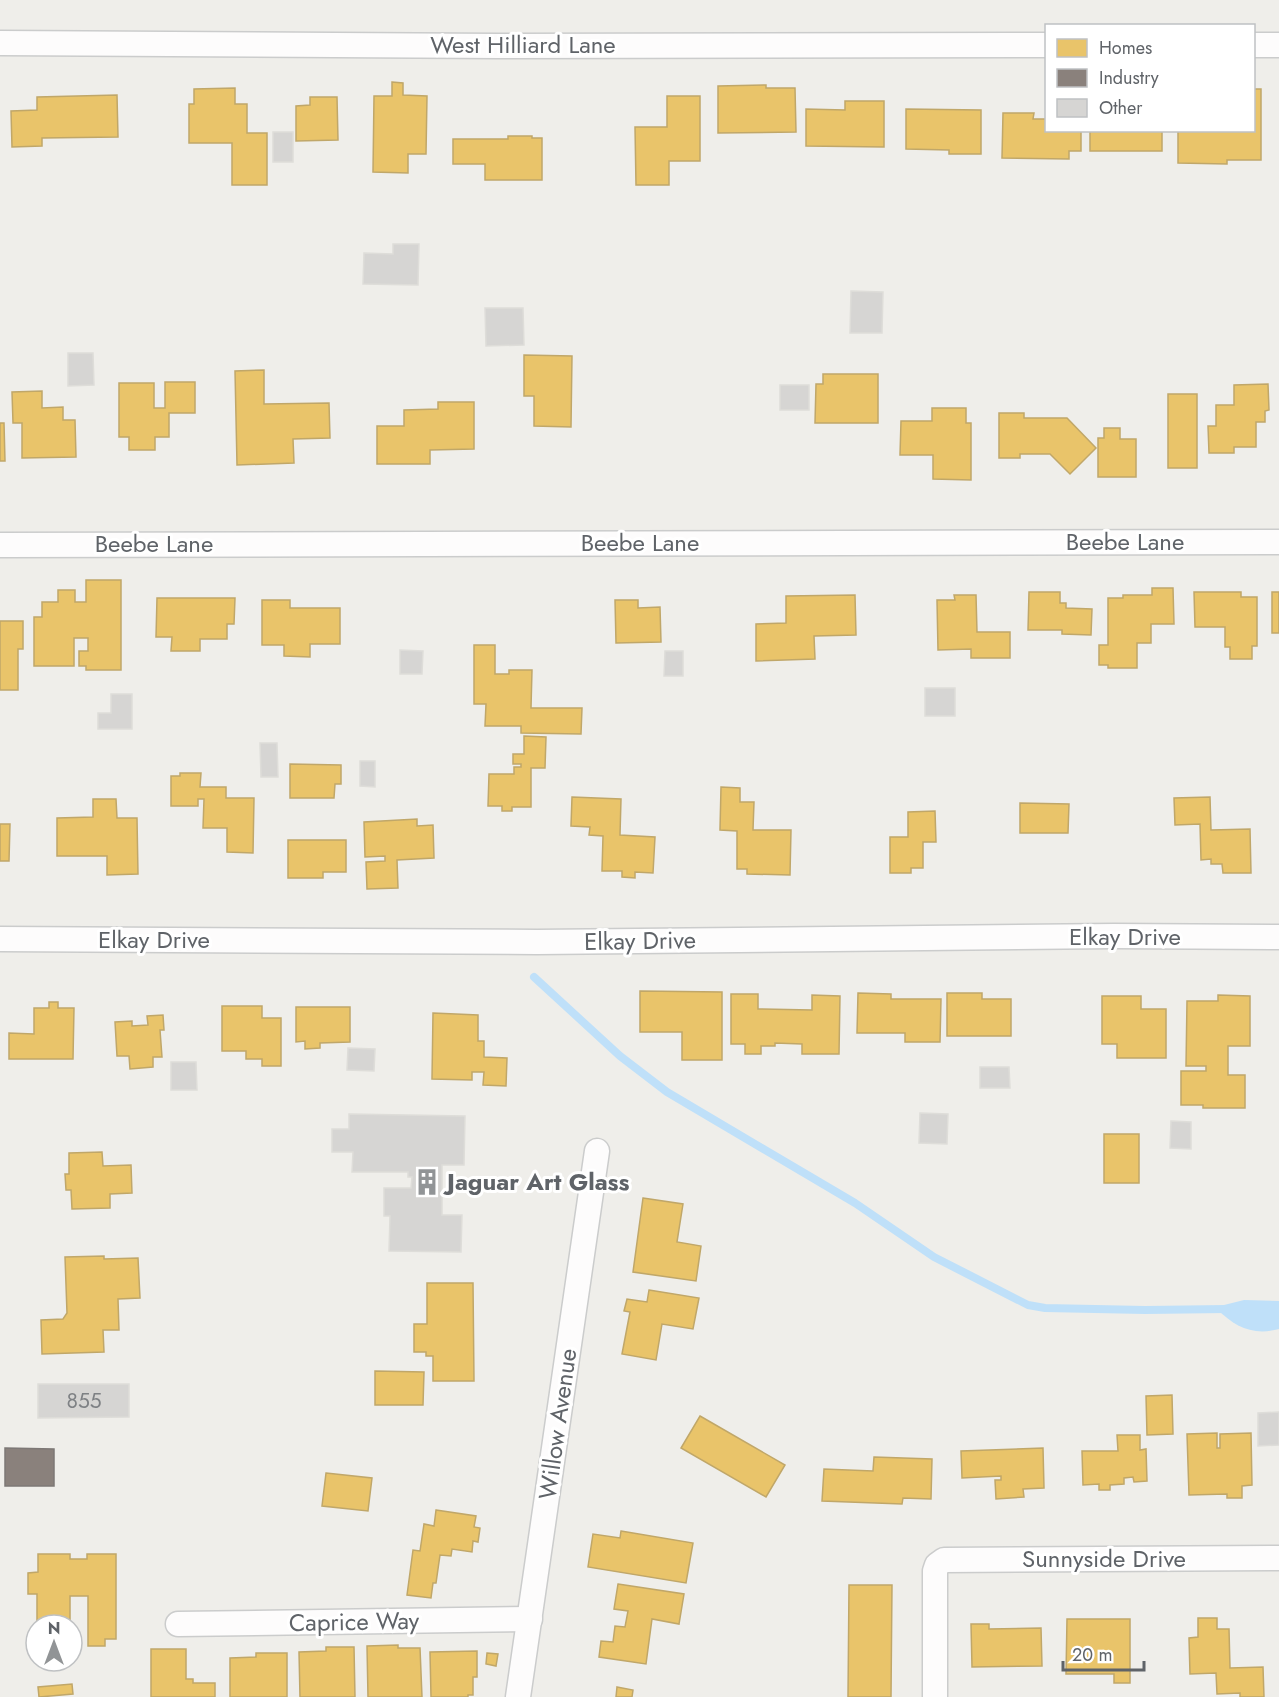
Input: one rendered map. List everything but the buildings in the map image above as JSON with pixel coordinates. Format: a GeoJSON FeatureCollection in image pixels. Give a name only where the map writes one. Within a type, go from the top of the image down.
{"type":"FeatureCollection","features":[{"type":"Feature","properties":{"kind":"street","name":"West Hilliard Lane"},"geometry":{"type":"LineString","coordinates":[[0,43],[486,46],[1045,45]]}},
{"type":"Feature","properties":{"kind":"street"},"geometry":{"type":"LineString","coordinates":[[1255,45],[1279,45]]}},
{"type":"Feature","properties":{"kind":"street","name":"Beebe Lane"},"geometry":{"type":"LineString","coordinates":[[0,545],[1279,542]]}},
{"type":"Feature","properties":{"kind":"street","name":"Elkay Drive"},"geometry":{"type":"LineString","coordinates":[[0,939],[537,942],[1114,936],[1279,937]]}},
{"type":"Feature","properties":{"kind":"street","name":"Willow Avenue"},"geometry":{"type":"LineString","coordinates":[[518,1697],[597,1150]]}},
{"type":"Feature","properties":{"kind":"street","name":"Sunnyside Drive"},"geometry":{"type":"LineString","coordinates":[[935,1697],[935,1571],[937,1565],[947,1560],[1279,1558]]}},
{"type":"Feature","properties":{"kind":"street","name":"Caprice Way"},"geometry":{"type":"LineString","coordinates":[[178,1624],[530,1619]]}},
{"type":"Feature","properties":{"kind":"water"},"geometry":{"type":"Polygon","coordinates":[[[1244,1300],[1279,1301],[1279,1329],[1261,1331],[1245,1328],[1231,1321],[1217,1309],[1220,1306],[1244,1300]]]}},
{"type":"Feature","properties":{"kind":"waterway"},"geometry":{"type":"LineString","coordinates":[[534,977],[620,1056],[667,1092],[855,1203],[934,1257],[1028,1305],[1045,1308],[1227,1309]]}},
{"type":"Feature","properties":{"kind":"place","name":"Jaguar Art Glass"},"geometry":{"type":"Point","coordinates":[427,1182]}}]}
